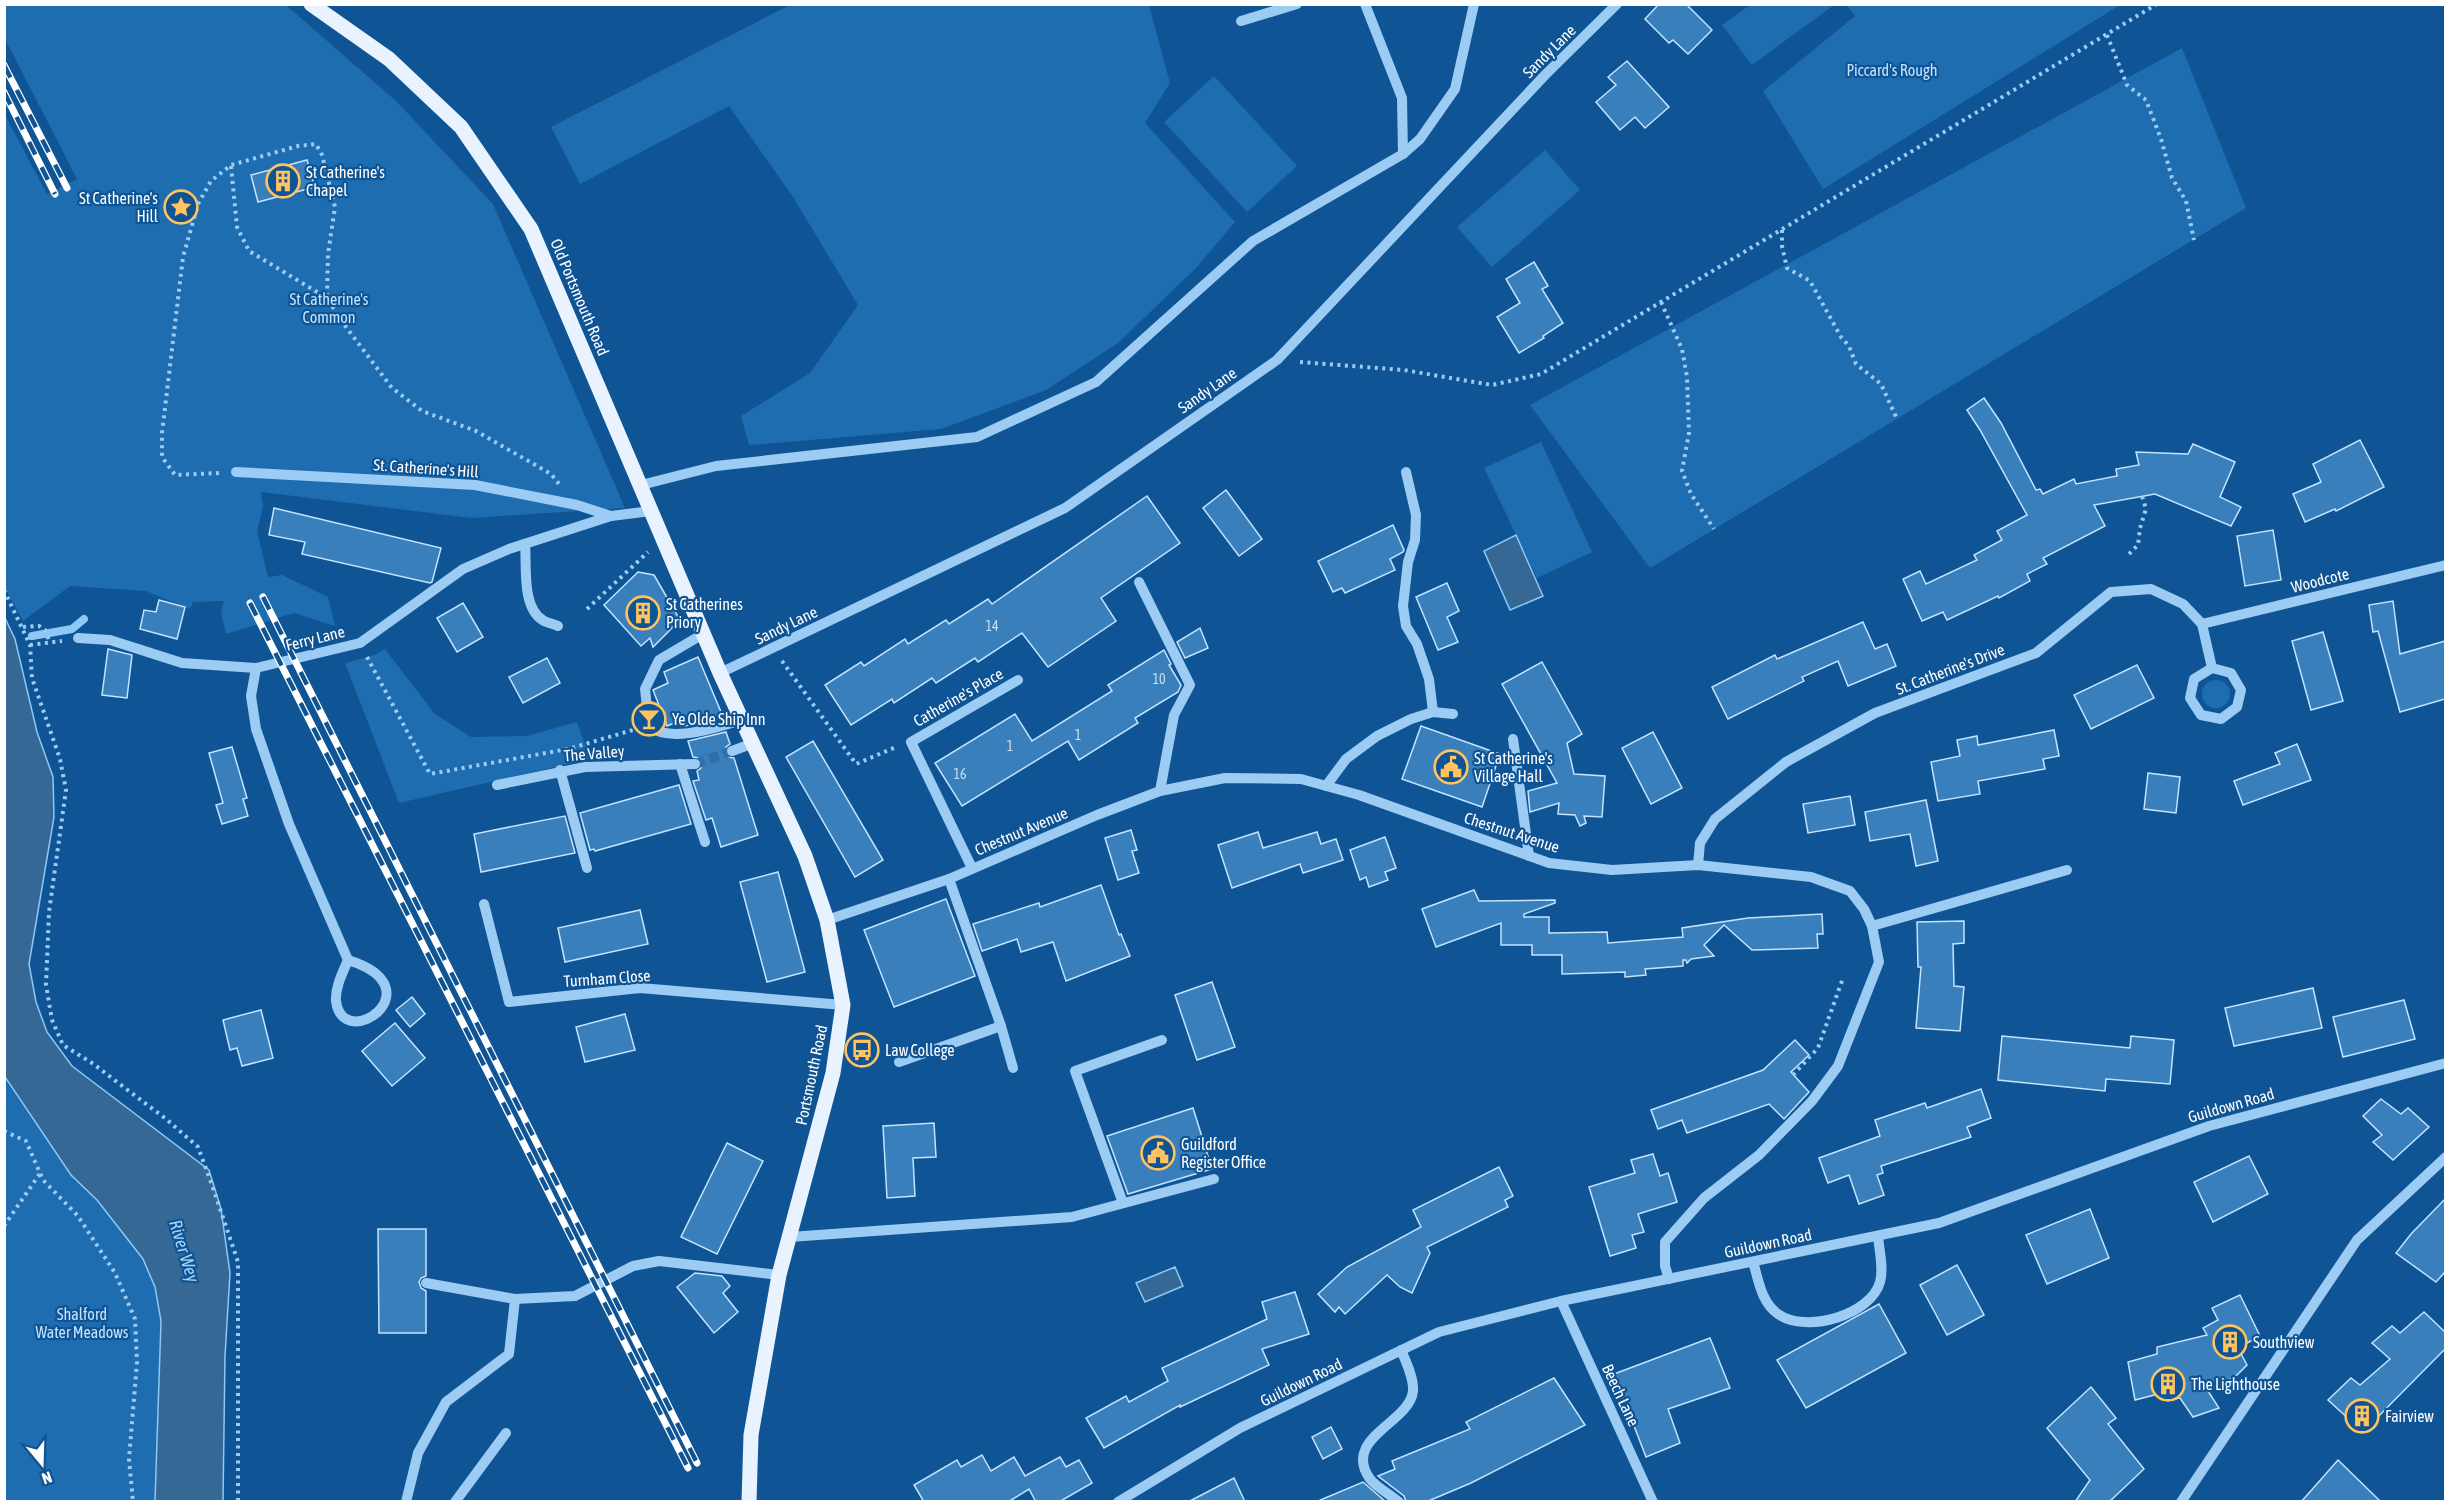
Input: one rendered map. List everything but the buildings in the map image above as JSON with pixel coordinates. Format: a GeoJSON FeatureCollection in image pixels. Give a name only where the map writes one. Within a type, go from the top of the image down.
{"type":"FeatureCollection","features":[{"type":"Feature","properties":{"kind":"main road","name":"Old Portsmouth Road"},"geometry":{"type":"LineString","coordinates":[[311,4],[389,59],[461,127],[531,229],[720,673]]}},
{"type":"Feature","properties":{"kind":"main road","name":"Portsmouth Road"},"geometry":{"type":"LineString","coordinates":[[720,673],[805,856],[827,920],[843,1005],[833,1073],[779,1275],[751,1434],[749,1502]]}},
{"type":"Feature","properties":{"kind":"street"},"geometry":{"type":"LineString","coordinates":[[1241,21],[1297,4]]}},
{"type":"Feature","properties":{"kind":"street"},"geometry":{"type":"LineString","coordinates":[[1365,4],[1402,98],[1403,154]]}},
{"type":"Feature","properties":{"kind":"street"},"geometry":{"type":"LineString","coordinates":[[641,485],[716,466],[977,437],[1096,382],[1253,241],[1403,154],[1420,139],[1455,89],[1474,4]]}},
{"type":"Feature","properties":{"kind":"street","name":"Sandy Lane"},"geometry":{"type":"LineString","coordinates":[[720,673],[1065,508],[1277,360],[1546,74],[1617,4]]}},
{"type":"Feature","properties":{"kind":"street","name":"St. Catherine's Hill"},"geometry":{"type":"LineString","coordinates":[[236,472],[475,485],[577,506],[611,516]]}},
{"type":"Feature","properties":{"kind":"street"},"geometry":{"type":"LineString","coordinates":[[1406,472],[1416,515],[1415,540],[1408,562],[1403,606],[1406,626],[1417,644],[1429,679],[1433,712]]}},
{"type":"Feature","properties":{"kind":"street","name":"Ferry Lane"},"geometry":{"type":"LineString","coordinates":[[78,638],[111,640],[182,663],[256,668],[360,643],[463,569],[525,544],[611,516],[651,511]]}},
{"type":"Feature","properties":{"kind":"street"},"geometry":{"type":"LineString","coordinates":[[525,544],[526,588],[533,607],[543,621],[558,626]]}},
{"type":"Feature","properties":{"kind":"street","name":"Woodcote"},"geometry":{"type":"LineString","coordinates":[[2202,624],[2445,565]]}},
{"type":"Feature","properties":{"kind":"street"},"geometry":{"type":"LineString","coordinates":[[1138,582],[1190,686],[1174,715],[1160,790]]}},
{"type":"Feature","properties":{"kind":"street","name":"St. Catherine's Drive"},"geometry":{"type":"LineString","coordinates":[[1698,865],[1700,843],[1715,819],[1786,762],[1875,713],[2036,653],[2111,592],[2151,589],[2183,604],[2202,624]]}},
{"type":"Feature","properties":{"kind":"street"},"geometry":{"type":"LineString","coordinates":[[2202,624],[2212,668]]}},
{"type":"Feature","properties":{"kind":"street"},"geometry":{"type":"LineString","coordinates":[[703,634],[659,660],[645,689],[649,726],[656,732],[699,733],[741,720]]}},
{"type":"Feature","properties":{"kind":"street"},"geometry":{"type":"LineString","coordinates":[[256,668],[251,696],[256,729],[289,824],[348,960],[339,982],[336,1000],[341,1013],[351,1020],[364,1021],[378,1014],[386,1001],[386,988],[379,976],[367,966],[348,960]]}},
{"type":"Feature","properties":{"kind":"street"},"geometry":{"type":"LineString","coordinates":[[2212,668],[2231,673],[2241,690],[2237,707],[2221,719],[2201,715],[2190,698],[2194,679],[2212,668]]}},
{"type":"Feature","properties":{"kind":"street","name":"Catherine's Place"},"geometry":{"type":"LineString","coordinates":[[972,868],[911,742],[1018,680]]}},
{"type":"Feature","properties":{"kind":"street"},"geometry":{"type":"LineString","coordinates":[[1326,786],[1346,759],[1377,736],[1411,719],[1433,712],[1453,714]]}},
{"type":"Feature","properties":{"kind":"street"},"geometry":{"type":"LineString","coordinates":[[1513,739],[1529,856]]}},
{"type":"Feature","properties":{"kind":"street"},"geometry":{"type":"LineString","coordinates":[[732,751],[751,744]]}},
{"type":"Feature","properties":{"kind":"street"},"geometry":{"type":"LineString","coordinates":[[681,764],[705,842]]}},
{"type":"Feature","properties":{"kind":"street","name":"The Valley"},"geometry":{"type":"LineString","coordinates":[[497,785],[560,770],[604,765],[695,764]]}},
{"type":"Feature","properties":{"kind":"street"},"geometry":{"type":"LineString","coordinates":[[560,770],[587,868]]}},
{"type":"Feature","properties":{"kind":"street","name":"Chestnut Avenue"},"geometry":{"type":"LineString","coordinates":[[827,920],[949,879],[1097,814],[1160,790],[1226,778],[1301,779],[1549,863],[1612,870],[1698,865],[1811,877],[1850,891],[1864,909],[1872,927],[1879,962],[1838,1066],[1812,1101],[1759,1155],[1704,1198],[1665,1242],[1665,1266],[1669,1279]]}},
{"type":"Feature","properties":{"kind":"street"},"geometry":{"type":"LineString","coordinates":[[1872,927],[2067,870]]}},
{"type":"Feature","properties":{"kind":"street"},"geometry":{"type":"LineString","coordinates":[[949,879],[1001,1026],[1013,1068]]}},
{"type":"Feature","properties":{"kind":"street","name":"Turnham Close"},"geometry":{"type":"LineString","coordinates":[[484,904],[509,1002],[640,988],[843,1005]]}},
{"type":"Feature","properties":{"kind":"street"},"geometry":{"type":"LineString","coordinates":[[899,1062],[1001,1026]]}},
{"type":"Feature","properties":{"kind":"street"},"geometry":{"type":"LineString","coordinates":[[1123,1203],[1075,1071],[1162,1040]]}},
{"type":"Feature","properties":{"kind":"street","name":"Guildown Road"},"geometry":{"type":"LineString","coordinates":[[1118,1502],[1240,1428],[1439,1332],[1561,1301],[1939,1223],[2209,1126],[2445,1063]]}},
{"type":"Feature","properties":{"kind":"street"},"geometry":{"type":"LineString","coordinates":[[2181,1502],[2357,1240],[2445,1156]]}},
{"type":"Feature","properties":{"kind":"street"},"geometry":{"type":"LineString","coordinates":[[790,1237],[1072,1217],[1214,1179]]}},
{"type":"Feature","properties":{"kind":"street"},"geometry":{"type":"LineString","coordinates":[[1753,1262],[1763,1298],[1778,1314],[1792,1321],[1817,1324],[1852,1311],[1873,1298],[1881,1281],[1878,1236]]}},
{"type":"Feature","properties":{"kind":"street"},"geometry":{"type":"LineString","coordinates":[[426,1283],[515,1299],[575,1296],[633,1266],[659,1261],[779,1275]]}},
{"type":"Feature","properties":{"kind":"street"},"geometry":{"type":"LineString","coordinates":[[406,1502],[418,1453],[446,1402],[509,1354],[515,1299]]}},
{"type":"Feature","properties":{"kind":"street","name":"Beech Lane"},"geometry":{"type":"LineString","coordinates":[[1561,1301],[1653,1502]]}},
{"type":"Feature","properties":{"kind":"street"},"geometry":{"type":"LineString","coordinates":[[1399,1502],[1370,1480],[1362,1461],[1367,1444],[1406,1405],[1413,1391],[1401,1350]]}},
{"type":"Feature","properties":{"kind":"street"},"geometry":{"type":"LineString","coordinates":[[454,1502],[506,1433]]}},
{"type":"Feature","properties":{"kind":"path"},"geometry":{"type":"LineString","coordinates":[[1277,360],[1404,370],[1492,385],[1541,374],[2157,4]]}},
{"type":"Feature","properties":{"kind":"path"},"geometry":{"type":"LineString","coordinates":[[2107,35],[2127,85],[2146,100],[2161,139],[2172,178],[2186,201],[2194,240]]}},
{"type":"Feature","properties":{"kind":"path"},"geometry":{"type":"LineString","coordinates":[[236,472],[175,475],[162,457],[165,400],[183,257],[202,197],[211,181],[231,165],[298,146],[316,144],[322,155],[335,207],[328,254],[327,298]]}},
{"type":"Feature","properties":{"kind":"path"},"geometry":{"type":"LineString","coordinates":[[231,165],[237,227],[249,251],[327,298],[392,388],[422,411],[476,431],[550,474],[577,506]]}},
{"type":"Feature","properties":{"kind":"path"},"geometry":{"type":"LineString","coordinates":[[1782,229],[1782,246],[1787,268],[1809,281],[1841,337],[1850,346],[1857,364],[1881,384],[1897,419]]}},
{"type":"Feature","properties":{"kind":"path"},"geometry":{"type":"LineString","coordinates":[[1661,302],[1682,349],[1687,377],[1689,433],[1682,471],[1691,494],[1714,529]]}},
{"type":"Feature","properties":{"kind":"path"},"geometry":{"type":"LineString","coordinates":[[2129,554],[2138,545],[2146,509],[2142,496]]}},
{"type":"Feature","properties":{"kind":"path"},"geometry":{"type":"LineString","coordinates":[[587,609],[663,538]]}},
{"type":"Feature","properties":{"kind":"path"},"geometry":{"type":"LineString","coordinates":[[4,590],[30,645],[33,678],[60,759],[66,790],[49,912],[46,986],[52,1020],[63,1045],[92,1063],[166,1119],[198,1147],[238,1262],[238,1502]]}},
{"type":"Feature","properties":{"kind":"path"},"geometry":{"type":"LineString","coordinates":[[23,627],[39,626],[45,630],[49,640]]}},
{"type":"Feature","properties":{"kind":"path"},"geometry":{"type":"LineString","coordinates":[[30,645],[49,640],[78,638]]}},
{"type":"Feature","properties":{"kind":"path"},"geometry":{"type":"LineString","coordinates":[[360,643],[430,774],[568,749],[649,726]]}},
{"type":"Feature","properties":{"kind":"path"},"geometry":{"type":"LineString","coordinates":[[772,648],[856,764],[911,742]]}},
{"type":"Feature","properties":{"kind":"path"},"geometry":{"type":"LineString","coordinates":[[1793,1075],[1818,1048],[1843,978]]}},
{"type":"Feature","properties":{"kind":"path"},"geometry":{"type":"LineString","coordinates":[[4,1131],[26,1141],[43,1179],[78,1216],[115,1273],[135,1319],[137,1362],[129,1459],[133,1502]]}},
{"type":"Feature","properties":{"kind":"path"},"geometry":{"type":"LineString","coordinates":[[4,1226],[41,1172]]}},
{"type":"Feature","properties":{"kind":"green space","name":"St Catherine's Common"},"geometry":{"type":"Polygon","coordinates":[[[5,5],[286,5],[396,101],[493,204],[625,508],[471,518],[261,492],[263,507],[257,531],[268,577],[282,575],[328,597],[335,626],[294,613],[226,634],[221,612],[224,601],[193,602],[190,609],[146,591],[70,586],[23,621],[4,586],[4,113],[47,194],[77,179],[5,39],[5,5]]]}},
{"type":"Feature","properties":{"kind":"green space"},"geometry":{"type":"Polygon","coordinates":[[[790,5],[1149,5],[1170,83],[1145,123],[1235,222],[1197,267],[1118,343],[1046,390],[941,429],[749,445],[741,416],[810,373],[858,305],[793,197],[729,106],[580,184],[551,127],[790,5]]]}},
{"type":"Feature","properties":{"kind":"green space"},"geometry":{"type":"Polygon","coordinates":[[[1750,5],[1834,5],[1752,65],[1722,25],[1750,5]]]}},
{"type":"Feature","properties":{"kind":"green space","name":"Piccard's Rough"},"geometry":{"type":"Polygon","coordinates":[[[1847,5],[2120,5],[1823,189],[1763,91],[1855,16],[1847,5]]]}},
{"type":"Feature","properties":{"kind":"green space"},"geometry":{"type":"Polygon","coordinates":[[[2182,48],[2246,208],[1650,568],[1530,405],[2182,48]]]}},
{"type":"Feature","properties":{"kind":"green space"},"geometry":{"type":"Polygon","coordinates":[[[1214,76],[1297,166],[1247,212],[1164,122],[1214,76]]]}},
{"type":"Feature","properties":{"kind":"green space"},"geometry":{"type":"Polygon","coordinates":[[[1545,150],[1580,190],[1492,267],[1457,227],[1545,150]]]}},
{"type":"Feature","properties":{"kind":"green space"},"geometry":{"type":"Polygon","coordinates":[[[1541,442],[1592,552],[1537,578],[1484,468],[1541,442]]]}},
{"type":"Feature","properties":{"kind":"green space"},"geometry":{"type":"Polygon","coordinates":[[[385,649],[435,714],[471,737],[527,736],[577,722],[590,759],[399,803],[345,663],[374,655],[385,649]]]}},
{"type":"Feature","properties":{"kind":"green space"},"geometry":{"type":"Polygon","coordinates":[[[2216,680],[2226,684],[2230,694],[2226,704],[2216,708],[2206,704],[2202,694],[2206,684],[2216,680]]]}},
{"type":"Feature","properties":{"kind":"green space","name":"Shalford Water Meadows"},"geometry":{"type":"Polygon","coordinates":[[[4,1078],[71,1175],[97,1200],[143,1259],[155,1287],[161,1321],[155,1501],[5,1501],[4,1078]]]}},
{"type":"Feature","properties":{"kind":"water"},"geometry":{"type":"Polygon","coordinates":[[[1516,535],[1543,596],[1510,610],[1484,551],[1516,535]]]}},
{"type":"Feature","properties":{"kind":"water","name":"River Wey"},"geometry":{"type":"Polygon","coordinates":[[[4,616],[15,639],[37,732],[53,777],[54,817],[29,964],[36,1002],[47,1032],[72,1066],[209,1170],[221,1209],[230,1273],[225,1356],[223,1501],[155,1501],[161,1321],[155,1287],[143,1259],[97,1200],[71,1175],[5,1077],[4,616]]]}},
{"type":"Feature","properties":{"kind":"water"},"geometry":{"type":"Polygon","coordinates":[[[1175,1267],[1183,1286],[1145,1302],[1136,1283],[1175,1267]]]}},
{"type":"Feature","properties":{"kind":"waterway"},"geometry":{"type":"LineString","coordinates":[[32,636],[72,629],[84,619]]}},
{"type":"Feature","properties":{"kind":"tunnel"},"geometry":{"type":"LineString","coordinates":[[695,764],[732,751]]}},
{"type":"Feature","properties":{"kind":"railway"},"geometry":{"type":"LineString","coordinates":[[4,65],[67,188]]}},
{"type":"Feature","properties":{"kind":"railway"},"geometry":{"type":"LineString","coordinates":[[4,92],[55,194]]}},
{"type":"Feature","properties":{"kind":"railway"},"geometry":{"type":"LineString","coordinates":[[263,597],[697,1463]]}},
{"type":"Feature","properties":{"kind":"railway"},"geometry":{"type":"LineString","coordinates":[[250,603],[688,1468]]}},
{"type":"Feature","properties":{"kind":"place","name":"St Catherine's Chapel"},"geometry":{"type":"Point","coordinates":[283,181]}},
{"type":"Feature","properties":{"kind":"place","name":"St Catherine's Hill"},"geometry":{"type":"Point","coordinates":[181,207]}},
{"type":"Feature","properties":{"kind":"place","name":"St Catherines Priory"},"geometry":{"type":"Point","coordinates":[643,613]}},
{"type":"Feature","properties":{"kind":"place","name":"Ye Olde Ship Inn"},"geometry":{"type":"Point","coordinates":[649,719]}},
{"type":"Feature","properties":{"kind":"place","name":"St Catherine's Village Hall"},"geometry":{"type":"Point","coordinates":[1451,767]}},
{"type":"Feature","properties":{"kind":"place","name":"Law College"},"geometry":{"type":"Point","coordinates":[862,1050]}},
{"type":"Feature","properties":{"kind":"place","name":"Guildford Register Office"},"geometry":{"type":"Point","coordinates":[1158,1153]}},
{"type":"Feature","properties":{"kind":"place","name":"Southview"},"geometry":{"type":"Point","coordinates":[2230,1342]}},
{"type":"Feature","properties":{"kind":"place","name":"The Lighthouse"},"geometry":{"type":"Point","coordinates":[2168,1384]}},
{"type":"Feature","properties":{"kind":"place","name":"Fairview"},"geometry":{"type":"Point","coordinates":[2362,1416]}}]}
